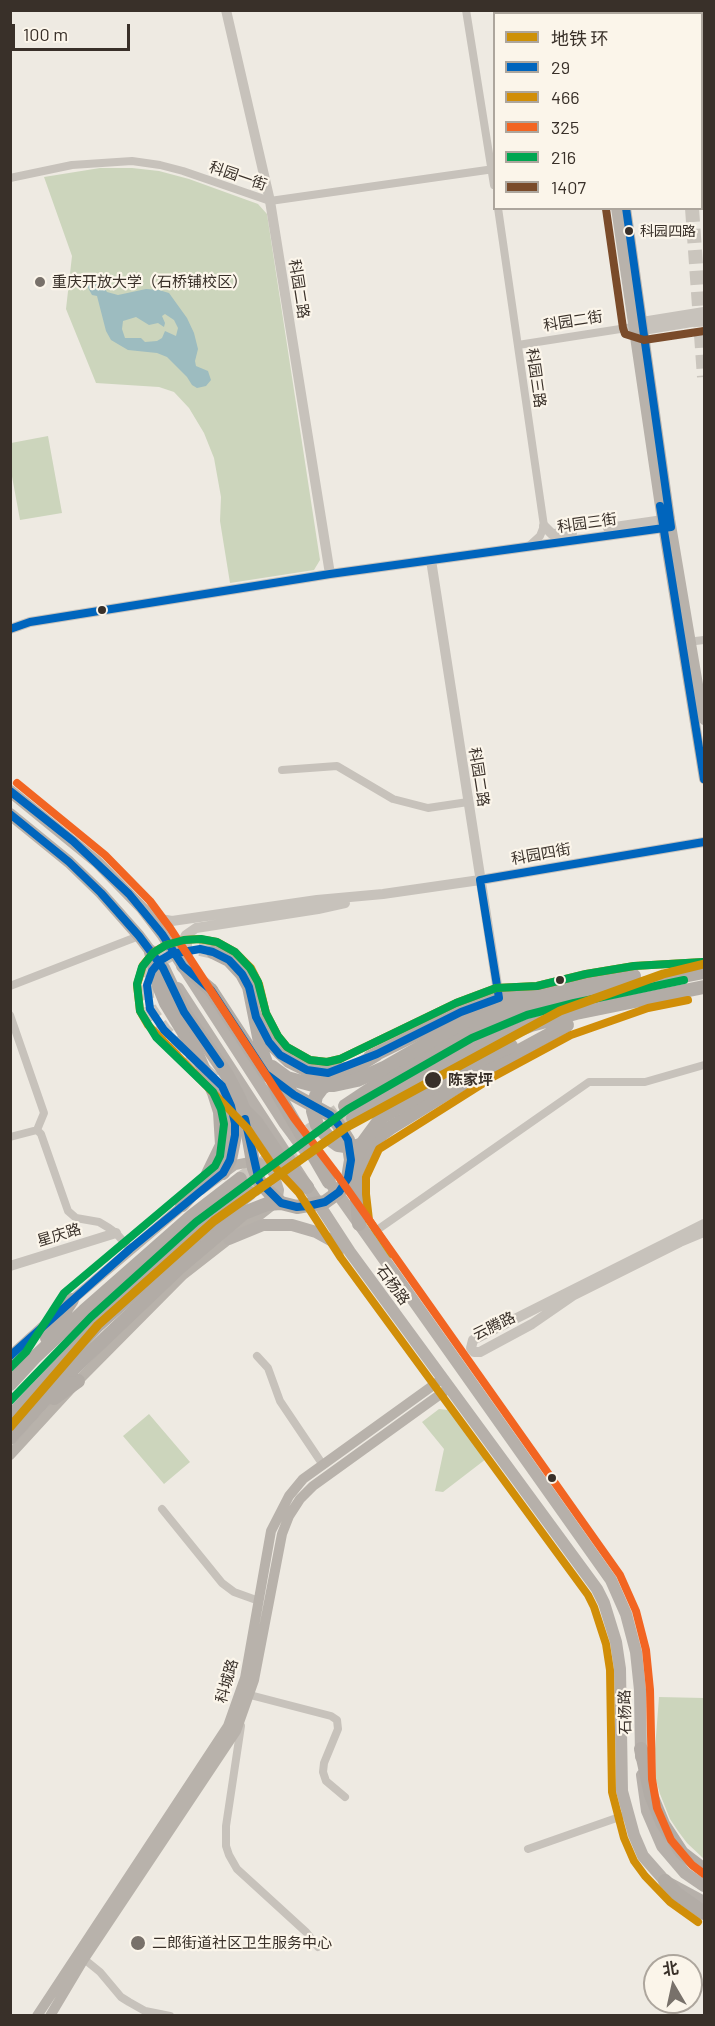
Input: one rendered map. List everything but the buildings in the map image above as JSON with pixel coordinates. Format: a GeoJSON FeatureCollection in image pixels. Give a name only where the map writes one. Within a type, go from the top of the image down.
{"type":"FeatureCollection","features":[{"type":"Feature","properties":{"kind":"highway"},"geometry":{"type":"LineString","coordinates":[[151,952],[159,986],[196,1052],[220,1112],[222,1145],[205,1180],[182,1205]]}},
{"type":"Feature","properties":{"kind":"highway"},"geometry":{"type":"LineString","coordinates":[[213,952],[229,960],[242,974],[249,987],[262,1052],[278,1094],[329,1182]]}},
{"type":"Feature","properties":{"kind":"highway"},"geometry":{"type":"LineString","coordinates":[[183,966],[212,990],[266,1074],[294,1095],[330,1115],[338,1124],[348,1140],[351,1160],[348,1178]]}},
{"type":"Feature","properties":{"kind":"highway"},"geometry":{"type":"LineString","coordinates":[[163,968],[184,1012],[227,1075],[239,1098],[244,1112],[254,1168],[259,1181],[281,1203]]}},
{"type":"Feature","properties":{"kind":"highway"},"geometry":{"type":"LineString","coordinates":[[241,1036],[258,1055],[287,1078],[313,1085],[334,1085],[357,1080],[384,1068],[466,1021],[538,996],[636,976],[699,973]]}},
{"type":"Feature","properties":{"kind":"highway"},"geometry":{"type":"LineString","coordinates":[[345,1106],[390,1076],[470,1032],[526,1010],[575,996],[699,973]]}},
{"type":"Feature","properties":{"kind":"highway"},"geometry":{"type":"LineString","coordinates":[[353,1118],[477,1047],[531,1026],[645,998],[705,987]]}},
{"type":"Feature","properties":{"kind":"highway"},"geometry":{"type":"LineString","coordinates":[[256,1017],[269,1042],[280,1054],[307,1070],[328,1073],[377,1054],[461,1012],[499,998],[538,996]]}},
{"type":"Feature","properties":{"kind":"highway"},"geometry":{"type":"LineString","coordinates":[[10,1438],[37,1408],[75,1375],[179,1268],[244,1212],[267,1204],[281,1203],[297,1208],[325,1202],[339,1192],[348,1178],[360,1147],[382,1117],[483,1058],[645,998]]}},
{"type":"Feature","properties":{"kind":"highway"},"geometry":{"type":"LineString","coordinates":[[377,1054],[322,1088],[316,1096],[314,1104],[316,1125],[331,1140],[345,1148],[354,1148],[371,1142],[488,1068],[567,1025]]}},
{"type":"Feature","properties":{"kind":"highway"},"geometry":{"type":"LineString","coordinates":[[223,1173],[230,1160],[235,1135],[234,1104],[255,1122],[279,1156],[307,1187]]}},
{"type":"Feature","properties":{"kind":"highway"},"geometry":{"type":"LineString","coordinates":[[359,1224],[355,1175],[371,1142]]}},
{"type":"Feature","properties":{"kind":"highway"},"geometry":{"type":"LineString","coordinates":[[10,1384],[84,1311],[183,1224],[240,1179]]}},
{"type":"Feature","properties":{"kind":"highway"},"geometry":{"type":"LineString","coordinates":[[10,1417],[98,1325],[202,1230],[250,1193]]}},
{"type":"Feature","properties":{"kind":"highway"},"geometry":{"type":"LineString","coordinates":[[34,1358],[72,1300]]}},
{"type":"Feature","properties":{"kind":"highway"},"geometry":{"type":"LineString","coordinates":[[641,1749],[651,1795],[663,1824],[682,1853],[705,1870]]}},
{"type":"Feature","properties":{"kind":"highway"},"geometry":{"type":"LineString","coordinates":[[665,1881],[677,1894],[705,1913]]}},
{"type":"Feature","properties":{"kind":"main road"},"geometry":{"type":"LineString","coordinates":[[616,210],[640,326]]}},
{"type":"Feature","properties":{"kind":"main road"},"geometry":{"type":"LineString","coordinates":[[626,210],[667,523],[687,642],[705,779]]}},
{"type":"Feature","properties":{"kind":"main road"},"geometry":{"type":"LineString","coordinates":[[687,642],[705,720]]}},
{"type":"Feature","properties":{"kind":"main road","name":"石杨路"},"geometry":{"type":"LineString","coordinates":[[10,791],[97,862],[142,908],[183,966],[285,1124],[329,1182],[612,1580],[626,1614],[636,1652],[640,1690],[644,1796],[653,1828],[662,1846],[674,1861],[685,1873],[705,1886]]}},
{"type":"Feature","properties":{"kind":"main road","name":"石杨路"},"geometry":{"type":"LineString","coordinates":[[10,814],[69,862],[101,893],[139,936],[279,1140],[350,1252],[445,1384],[587,1573],[604,1603],[616,1642],[620,1669],[622,1791],[643,1856],[665,1881],[705,1902]]}},
{"type":"Feature","properties":{"kind":"main road"},"geometry":{"type":"LineString","coordinates":[[10,1356],[130,1249],[223,1173],[235,1165],[260,1163],[274,1174],[279,1190],[274,1204],[183,1275],[75,1375],[10,1455]]}},
{"type":"Feature","properties":{"kind":"main road"},"geometry":{"type":"LineString","coordinates":[[229,1239],[263,1226],[292,1225],[328,1237],[350,1252]]}},
{"type":"Feature","properties":{"kind":"main road","name":"科城路"},"geometry":{"type":"LineString","coordinates":[[37,2016],[228,1726],[245,1678],[271,1531],[288,1496],[303,1479],[445,1384]]}},
{"type":"Feature","properties":{"kind":"main road","name":"科城路"},"geometry":{"type":"LineString","coordinates":[[50,2016],[84,1959],[227,1747],[243,1716],[250,1695],[282,1534],[300,1499],[313,1486],[445,1384]]}},
{"type":"Feature","properties":{"kind":"street","name":"科园二路"},"geometry":{"type":"LineString","coordinates":[[226,10],[270,201],[330,574]]}},
{"type":"Feature","properties":{"kind":"street"},"geometry":{"type":"LineString","coordinates":[[466,10],[493,169]]}},
{"type":"Feature","properties":{"kind":"street","name":"科园一街"},"geometry":{"type":"LineString","coordinates":[[10,178],[72,165],[132,161],[183,171],[270,201],[493,169]]}},
{"type":"Feature","properties":{"kind":"street","name":"科园三路"},"geometry":{"type":"LineString","coordinates":[[498,210],[544,526]]}},
{"type":"Feature","properties":{"kind":"street","name":"科园二街"},"geometry":{"type":"LineString","coordinates":[[518,345],[640,326],[705,312]]}},
{"type":"Feature","properties":{"kind":"street","name":"科园二街"},"geometry":{"type":"LineString","coordinates":[[640,326],[705,320]]}},
{"type":"Feature","properties":{"kind":"street","name":"科园三街"},"geometry":{"type":"LineString","coordinates":[[544,526],[552,534],[561,535],[667,523]]}},
{"type":"Feature","properties":{"kind":"street","name":"科园三街"},"geometry":{"type":"LineString","coordinates":[[10,629],[30,622],[667,523]]}},
{"type":"Feature","properties":{"kind":"street"},"geometry":{"type":"LineString","coordinates":[[529,546],[540,536],[544,526]]}},
{"type":"Feature","properties":{"kind":"street","name":"科园二路"},"geometry":{"type":"LineString","coordinates":[[431,560],[499,998]]}},
{"type":"Feature","properties":{"kind":"street"},"geometry":{"type":"LineString","coordinates":[[10,618],[30,622]]}},
{"type":"Feature","properties":{"kind":"street"},"geometry":{"type":"LineString","coordinates":[[687,642],[705,640]]}},
{"type":"Feature","properties":{"kind":"street"},"geometry":{"type":"LineString","coordinates":[[282,770],[337,766],[393,799],[428,808],[468,802]]}},
{"type":"Feature","properties":{"kind":"street","name":"科园四街"},"geometry":{"type":"LineString","coordinates":[[142,908],[160,919],[172,921],[480,880],[705,842]]}},
{"type":"Feature","properties":{"kind":"street","name":"科园四街"},"geometry":{"type":"LineString","coordinates":[[183,966],[181,948],[183,941],[186,935],[196,928],[318,909],[383,894]]}},
{"type":"Feature","properties":{"kind":"street"},"geometry":{"type":"LineString","coordinates":[[10,986],[139,936]]}},
{"type":"Feature","properties":{"kind":"street"},"geometry":{"type":"LineString","coordinates":[[10,1015],[44,1113],[37,1130]]}},
{"type":"Feature","properties":{"kind":"street"},"geometry":{"type":"LineString","coordinates":[[367,1237],[589,1082],[645,1082],[705,1065]]}},
{"type":"Feature","properties":{"kind":"street"},"geometry":{"type":"LineString","coordinates":[[10,1137],[37,1130]]}},
{"type":"Feature","properties":{"kind":"street"},"geometry":{"type":"LineString","coordinates":[[37,1130],[41,1134],[68,1211],[76,1218],[99,1222],[116,1233],[130,1249]]}},
{"type":"Feature","properties":{"kind":"street","name":"云腾路"},"geometry":{"type":"LineString","coordinates":[[705,1224],[473,1340],[471,1348],[474,1352],[480,1352],[532,1324],[574,1295],[680,1242],[705,1232]]}},
{"type":"Feature","properties":{"kind":"street","name":"星庆路"},"geometry":{"type":"LineString","coordinates":[[10,1266],[116,1233]]}},
{"type":"Feature","properties":{"kind":"street"},"geometry":{"type":"LineString","coordinates":[[257,1356],[268,1368],[280,1401],[323,1465]]}},
{"type":"Feature","properties":{"kind":"street"},"geometry":{"type":"LineString","coordinates":[[162,1509],[222,1583],[234,1592],[259,1600]]}},
{"type":"Feature","properties":{"kind":"street"},"geometry":{"type":"LineString","coordinates":[[250,1695],[331,1716],[337,1720],[338,1729],[324,1763],[323,1772],[326,1781],[345,1797]]}},
{"type":"Feature","properties":{"kind":"street"},"geometry":{"type":"LineString","coordinates":[[243,1716],[226,1826],[226,1846],[237,1869],[306,1932],[318,1947]]}},
{"type":"Feature","properties":{"kind":"street"},"geometry":{"type":"LineString","coordinates":[[528,1849],[628,1814]]}},
{"type":"Feature","properties":{"kind":"street"},"geometry":{"type":"LineString","coordinates":[[84,1959],[100,1972],[121,1997],[145,2011],[170,2016]]}},
{"type":"Feature","properties":{"kind":"green space"},"geometry":{"type":"Polygon","coordinates":[[[100,168],[159,171],[189,179],[258,204],[267,214],[320,560],[314,570],[230,583],[220,521],[221,497],[214,458],[204,433],[189,408],[174,392],[159,387],[96,383],[66,309],[72,256],[44,177],[100,168]]]}},
{"type":"Feature","properties":{"kind":"green space"},"geometry":{"type":"Polygon","coordinates":[[[48,436],[62,513],[20,520],[11,471],[11,443],[48,436]]]}},
{"type":"Feature","properties":{"kind":"green space"},"geometry":{"type":"Polygon","coordinates":[[[439,1409],[448,1410],[486,1459],[443,1492],[435,1491],[444,1449],[422,1422],[439,1409]]]}},
{"type":"Feature","properties":{"kind":"green space"},"geometry":{"type":"Polygon","coordinates":[[[149,1414],[190,1462],[164,1484],[123,1436],[149,1414]]]}},
{"type":"Feature","properties":{"kind":"green space"},"geometry":{"type":"Polygon","coordinates":[[[659,1697],[704,1698],[704,1859],[687,1843],[670,1819],[656,1780],[655,1749],[659,1697]]]}},
{"type":"Feature","properties":{"kind":"water"},"geometry":{"type":"Polygon","coordinates":[[[98,278],[107,292],[118,295],[146,289],[169,293],[187,318],[194,333],[198,349],[196,366],[208,371],[211,380],[206,386],[197,388],[192,385],[167,357],[157,353],[128,350],[111,340],[106,331],[97,296],[92,295],[87,286],[89,279],[98,278]],[[165,314],[162,316],[164,327],[158,323],[149,325],[136,317],[123,321],[122,329],[125,338],[141,338],[145,342],[157,341],[162,338],[165,331],[176,336],[178,328],[174,320],[165,314]]]}},
{"type":"Feature","properties":{"kind":"tunnel"},"geometry":{"type":"LineString","coordinates":[[692,210],[704,377]]}},
{"type":"Feature","properties":{"kind":"tunnel"},"geometry":{"type":"LineString","coordinates":[[213,952],[200,949],[186,950],[171,954],[161,960],[152,971],[147,985],[147,997],[150,1009],[164,1030],[237,1102]]}},
{"type":"Feature","properties":{"kind":"tunnel"},"geometry":{"type":"LineString","coordinates":[[240,1179],[345,1106]]}},
{"type":"Feature","properties":{"kind":"tunnel"},"geometry":{"type":"LineString","coordinates":[[254,1190],[353,1118]]}},
{"type":"Feature","properties":{"kind":"metro line","name":"环"},"geometry":{"type":"LineString","coordinates":[[10,1427],[98,1325],[214,1221],[345,1128],[560,1011],[663,974],[704,964]]}},
{"type":"Feature","properties":{"kind":"transit line","name":"1407"},"geometry":{"type":"LineString","coordinates":[[606,210],[625,334],[644,340],[704,331]]}},
{"type":"Feature","properties":{"kind":"transit line","name":"29"},"geometry":{"type":"LineString","coordinates":[[10,629],[30,622],[330,574],[671,527],[626,210]]}},
{"type":"Feature","properties":{"kind":"transit line","name":"29"},"geometry":{"type":"LineString","coordinates":[[660,506],[704,779]]}},
{"type":"Feature","properties":{"kind":"transit line","name":"325"},"geometry":{"type":"LineString","coordinates":[[17,783],[105,855],[150,901],[294,1118],[338,1176],[620,1575],[636,1611],[646,1650],[650,1690],[652,1779],[657,1808],[671,1840],[692,1865],[704,1874]]}},
{"type":"Feature","properties":{"kind":"transit line","name":"29"},"geometry":{"type":"LineString","coordinates":[[10,791],[73,841],[129,894],[162,934],[183,966],[211,990],[266,1074],[294,1095],[330,1115],[338,1124],[348,1140],[351,1160],[348,1178],[339,1192],[325,1202],[308,1206],[297,1207],[281,1203],[259,1181],[245,1119]]}},
{"type":"Feature","properties":{"kind":"transit line","name":"29"},"geometry":{"type":"LineString","coordinates":[[10,814],[69,862],[101,893],[139,936],[163,968],[184,1012],[220,1064]]}},
{"type":"Feature","properties":{"kind":"transit line","name":"29"},"geometry":{"type":"LineString","coordinates":[[10,1356],[130,1249],[223,1173],[230,1160],[235,1123],[231,1106],[222,1086],[164,1030],[150,1009],[147,985],[152,971],[161,960],[171,954],[200,949],[213,952],[229,960],[242,974],[249,987],[256,1017],[269,1042],[280,1055],[307,1070],[328,1073],[377,1054],[461,1012],[499,998],[480,880],[704,842]]}},
{"type":"Feature","properties":{"kind":"transit line","name":"466"},"geometry":{"type":"LineString","coordinates":[[698,1922],[670,1902],[645,1876],[634,1861],[624,1838],[612,1792],[610,1670],[606,1644],[588,1595],[341,1258],[299,1193],[271,1163],[248,1129],[148,1025],[140,1011],[137,985],[143,965],[154,952],[166,945],[199,939],[217,942],[235,952],[251,968],[259,984],[266,1013],[278,1036],[287,1047],[310,1060],[327,1062],[340,1059],[456,1003],[496,988],[537,986],[586,974],[634,966],[703,962]]}},
{"type":"Feature","properties":{"kind":"transit line","name":"216"},"geometry":{"type":"LineString","coordinates":[[10,1368],[26,1352],[64,1293],[215,1166],[220,1156],[224,1124],[221,1109],[213,1092],[156,1037],[140,1011],[137,984],[142,967],[153,953],[166,945],[184,940],[201,939],[217,942],[235,952],[250,968],[258,982],[266,1013],[278,1036],[287,1047],[310,1060],[327,1062],[340,1059],[456,1003],[496,988],[537,986],[586,974],[634,966],[703,962]]}},
{"type":"Feature","properties":{"kind":"transit line","name":"216"},"geometry":{"type":"LineString","coordinates":[[10,1401],[91,1317],[196,1222],[348,1109],[472,1038],[527,1015],[684,980]]}},
{"type":"Feature","properties":{"kind":"transit line","name":"466"},"geometry":{"type":"LineString","coordinates":[[392,1254],[369,1220],[366,1177],[379,1149],[493,1077],[571,1035],[648,1008],[688,1000]]}},
{"type":"Feature","properties":{"kind":"place","name":"科园四路"},"geometry":{"type":"Point","coordinates":[629,231]}},
{"type":"Feature","properties":{"kind":"place","name":"重庆开放大学（石桥铺校区）"},"geometry":{"type":"Point","coordinates":[40,282]}},
{"type":"Feature","properties":{"kind":"place","name":"陈家坪"},"geometry":{"type":"Point","coordinates":[433,1080]}},
{"type":"Feature","properties":{"kind":"place","name":"二郎街道社区卫生服务中心"},"geometry":{"type":"Point","coordinates":[138,1943]}}]}
